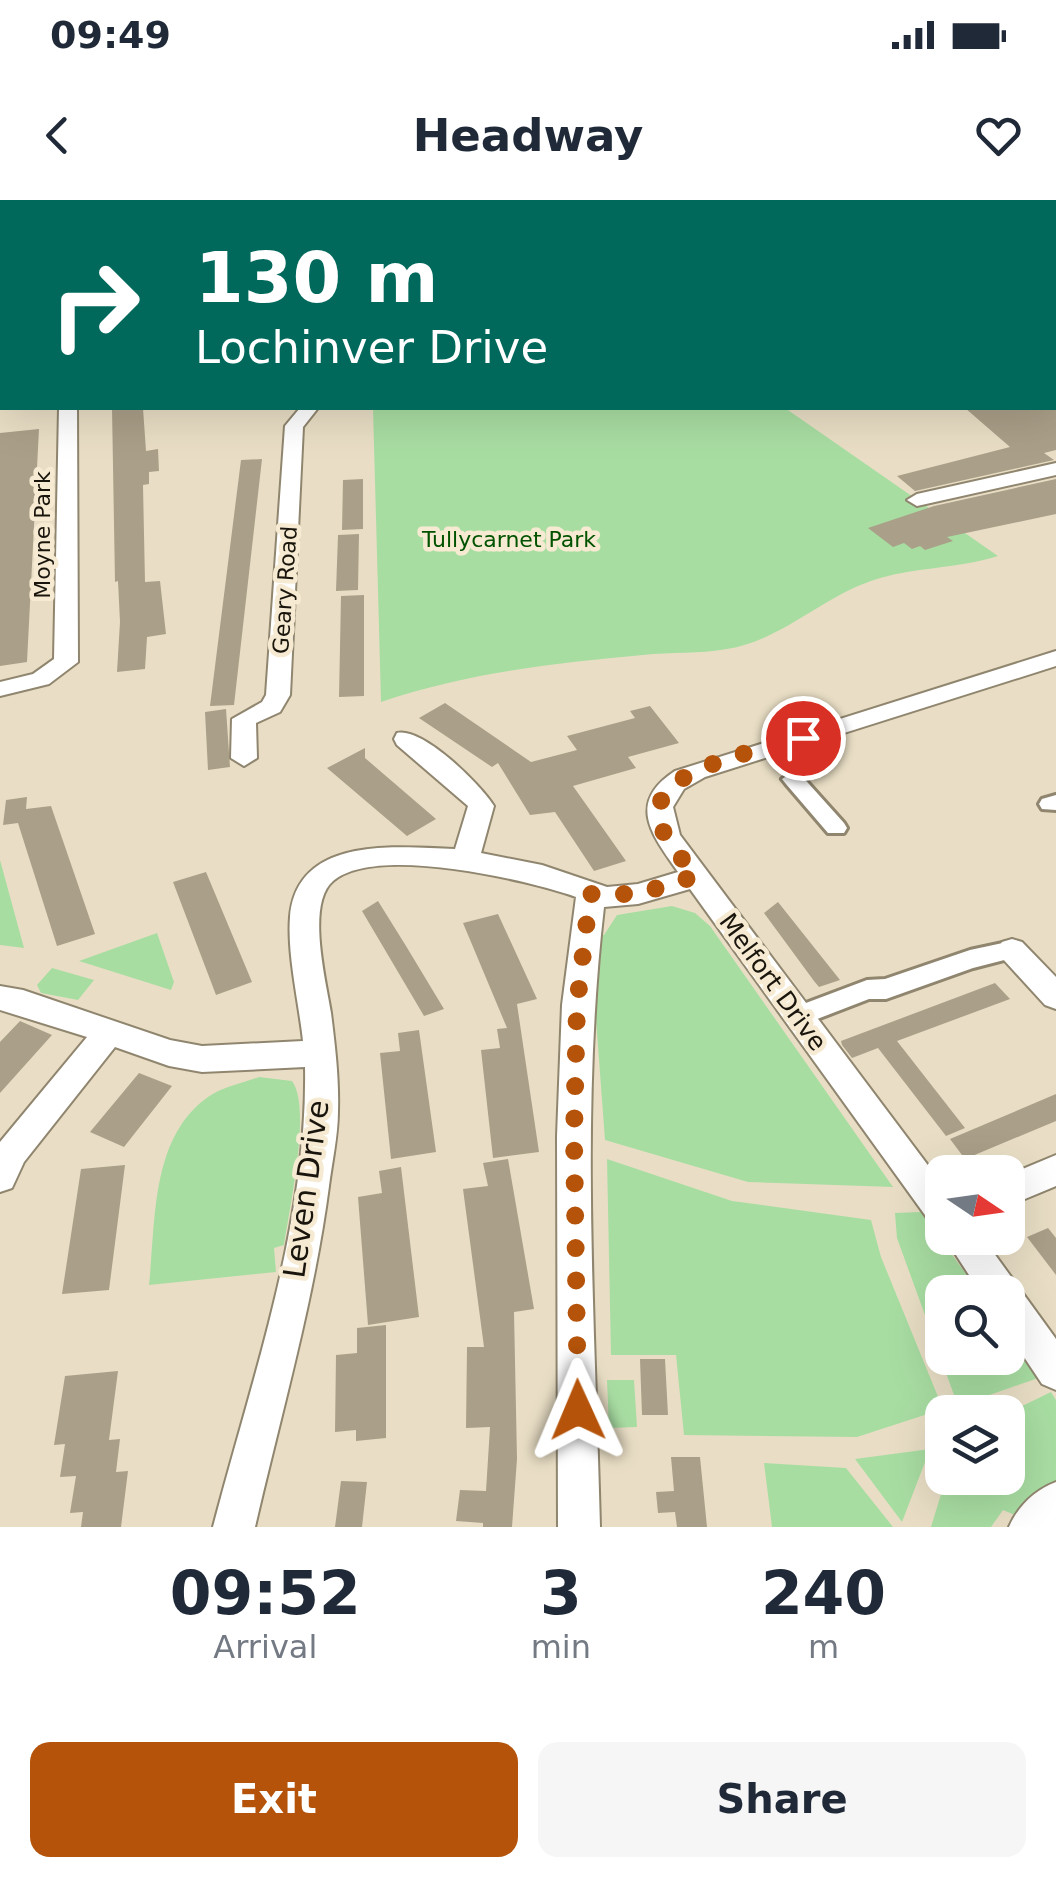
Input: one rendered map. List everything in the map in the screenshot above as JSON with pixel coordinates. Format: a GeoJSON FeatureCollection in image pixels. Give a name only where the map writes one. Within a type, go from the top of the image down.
{"type":"FeatureCollection","features":[{"type":"Feature","properties":{"kind":"street","name":"Moyne Park"},"geometry":{"type":"LineString","coordinates":[[0,689],[41,678],[66,662],[68,410]]}},
{"type":"Feature","properties":{"kind":"street","name":"Geary Road"},"geometry":{"type":"LineString","coordinates":[[244,758],[244,718],[271,707],[278,695],[294,426],[306,410]]}},
{"type":"Feature","properties":{"kind":"street"},"geometry":{"type":"LineString","coordinates":[[917,500],[1056,469]]}},
{"type":"Feature","properties":{"kind":"street","name":"Melfort Drive"},"geometry":{"type":"LineString","coordinates":[[925,1188],[696,876],[659,822],[658,806],[675,780],[1056,658]]}},
{"type":"Feature","properties":{"kind":"street"},"geometry":{"type":"LineString","coordinates":[[406,739],[471,791],[481,806],[466,858],[542,875],[590,894],[638,894],[696,876]]}},
{"type":"Feature","properties":{"kind":"street"},"geometry":{"type":"LineString","coordinates":[[794,779],[836,828]]}},
{"type":"Feature","properties":{"kind":"street","name":"Leven Drive"},"geometry":{"type":"LineString","coordinates":[[234,1527],[303,1246],[322,1113],[320,1053],[304,918],[312,887],[325,872],[343,863],[392,857],[466,858]]}},
{"type":"Feature","properties":{"kind":"street"},"geometry":{"type":"LineString","coordinates":[[579,1527],[574,1136],[577,1005],[590,894]]}},
{"type":"Feature","properties":{"kind":"street"},"geometry":{"type":"LineString","coordinates":[[799,1016],[866,990],[886,989],[970,959],[1012,950],[1056,997]]}},
{"type":"Feature","properties":{"kind":"street"},"geometry":{"type":"LineString","coordinates":[[0,998],[110,1030],[169,1053],[202,1059],[320,1053]]}},
{"type":"Feature","properties":{"kind":"street"},"geometry":{"type":"LineString","coordinates":[[0,1176],[12,1152],[110,1030]]}},
{"type":"Feature","properties":{"kind":"street"},"geometry":{"type":"LineString","coordinates":[[1025,1184],[1056,1170]]}},
{"type":"Feature","properties":{"kind":"street"},"geometry":{"type":"LineString","coordinates":[[1025,1326],[1056,1371]]}},
{"type":"Feature","properties":{"kind":"street"},"geometry":{"type":"LineString","coordinates":[[1030,1527],[1056,1502]]}},
{"type":"Feature","properties":{"kind":"green space","name":"Tullycarnet Park"},"geometry":{"type":"Polygon","coordinates":[[[373,410],[788,410],[998,556],[871,581],[765,637],[717,651],[610,658],[511,671],[381,702],[373,410]]]}},
{"type":"Feature","properties":{"kind":"green space"},"geometry":{"type":"Polygon","coordinates":[[[0,860],[24,948],[0,945],[0,860]]]}},
{"type":"Feature","properties":{"kind":"green space"},"geometry":{"type":"Polygon","coordinates":[[[672,906],[695,913],[710,926],[893,1187],[748,1182],[605,1140],[594,993],[597,935],[604,935],[617,915],[672,906]]]}},
{"type":"Feature","properties":{"kind":"green space"},"geometry":{"type":"Polygon","coordinates":[[[157,933],[174,982],[171,990],[79,961],[157,933]]]}},
{"type":"Feature","properties":{"kind":"green space"},"geometry":{"type":"Polygon","coordinates":[[[52,968],[94,980],[78,1000],[41,993],[37,985],[52,968]]]}},
{"type":"Feature","properties":{"kind":"green space"},"geometry":{"type":"Polygon","coordinates":[[[259,1077],[292,1081],[300,1113],[284,1245],[274,1248],[276,1272],[149,1285],[159,1183],[175,1135],[189,1114],[208,1097],[259,1077]]]}},
{"type":"Feature","properties":{"kind":"green space"},"geometry":{"type":"Polygon","coordinates":[[[607,1159],[732,1201],[871,1220],[881,1257],[925,1365],[925,1375],[929,1375],[937,1395],[925,1395],[925,1415],[857,1437],[684,1435],[676,1355],[611,1355],[607,1159]]]}},
{"type":"Feature","properties":{"kind":"green space"},"geometry":{"type":"Polygon","coordinates":[[[921,1212],[925,1218],[925,1255],[952,1255],[967,1275],[925,1275],[925,1315],[897,1238],[895,1213],[921,1212]]]}},
{"type":"Feature","properties":{"kind":"green space"},"geometry":{"type":"Polygon","coordinates":[[[1025,1355],[1041,1377],[989,1395],[954,1395],[947,1375],[1025,1375],[1025,1355]]]}},
{"type":"Feature","properties":{"kind":"green space"},"geometry":{"type":"Polygon","coordinates":[[[607,1380],[634,1380],[637,1427],[609,1428],[607,1380]]]}},
{"type":"Feature","properties":{"kind":"green space"},"geometry":{"type":"Polygon","coordinates":[[[1051,1392],[1056,1400],[1056,1481],[1015,1515],[1003,1510],[991,1527],[931,1527],[941,1495],[1025,1495],[1025,1405],[1051,1392]]]}},
{"type":"Feature","properties":{"kind":"green space"},"geometry":{"type":"Polygon","coordinates":[[[925,1450],[925,1462],[902,1522],[855,1459],[925,1450]]]}},
{"type":"Feature","properties":{"kind":"green space"},"geometry":{"type":"Polygon","coordinates":[[[764,1463],[846,1468],[893,1527],[772,1527],[764,1463]]]}},
{"type":"Feature","properties":{"kind":"building"},"geometry":{"type":"Polygon","coordinates":[[[112,410],[143,410],[146,451],[158,449],[159,471],[149,472],[149,484],[143,485],[145,582],[160,581],[166,634],[147,637],[145,669],[117,672],[120,622],[118,581],[115,582],[112,410]]]}},
{"type":"Feature","properties":{"kind":"building"},"geometry":{"type":"Polygon","coordinates":[[[967,410],[1056,410],[1056,450],[1044,453],[1054,460],[915,491],[897,476],[1010,447],[967,410]]]}},
{"type":"Feature","properties":{"kind":"building"},"geometry":{"type":"Polygon","coordinates":[[[39,429],[27,662],[0,666],[0,433],[39,429]]]}},
{"type":"Feature","properties":{"kind":"building"},"geometry":{"type":"Polygon","coordinates":[[[262,459],[234,705],[210,706],[241,460],[262,459]]]}},
{"type":"Feature","properties":{"kind":"building"},"geometry":{"type":"Polygon","coordinates":[[[363,479],[363,529],[342,530],[343,480],[363,479]]]}},
{"type":"Feature","properties":{"kind":"building"},"geometry":{"type":"Polygon","coordinates":[[[1056,479],[1056,514],[947,537],[953,541],[925,550],[920,546],[912,549],[904,543],[893,547],[868,528],[934,506],[1056,479]]]}},
{"type":"Feature","properties":{"kind":"building"},"geometry":{"type":"Polygon","coordinates":[[[359,534],[358,590],[336,591],[338,535],[359,534]]]}},
{"type":"Feature","properties":{"kind":"building"},"geometry":{"type":"Polygon","coordinates":[[[364,595],[364,696],[339,697],[341,596],[364,595]]]}},
{"type":"Feature","properties":{"kind":"building"},"geometry":{"type":"Polygon","coordinates":[[[445,703],[531,762],[577,750],[567,736],[635,718],[630,711],[650,706],[679,743],[628,757],[636,768],[573,786],[626,861],[594,871],[555,812],[530,815],[498,763],[492,767],[419,718],[445,703]]]}},
{"type":"Feature","properties":{"kind":"building"},"geometry":{"type":"Polygon","coordinates":[[[226,709],[230,767],[208,770],[205,712],[226,709]]]}},
{"type":"Feature","properties":{"kind":"building"},"geometry":{"type":"Polygon","coordinates":[[[365,748],[365,758],[436,819],[407,836],[327,768],[365,748]]]}},
{"type":"Feature","properties":{"kind":"building"},"geometry":{"type":"Polygon","coordinates":[[[27,797],[26,809],[51,806],[95,934],[57,946],[18,823],[3,825],[6,800],[27,797]]]}},
{"type":"Feature","properties":{"kind":"building"},"geometry":{"type":"Polygon","coordinates":[[[206,872],[252,982],[216,995],[173,882],[206,872]]]}},
{"type":"Feature","properties":{"kind":"building"},"geometry":{"type":"Polygon","coordinates":[[[378,901],[444,1009],[424,1016],[362,911],[378,901]]]}},
{"type":"Feature","properties":{"kind":"building"},"geometry":{"type":"Polygon","coordinates":[[[778,902],[840,980],[819,987],[814,981],[764,913],[778,902]]]}},
{"type":"Feature","properties":{"kind":"building"},"geometry":{"type":"Polygon","coordinates":[[[498,914],[537,999],[517,1004],[539,1152],[493,1158],[481,1050],[500,1048],[497,1029],[507,1028],[463,923],[498,914]]]}},
{"type":"Feature","properties":{"kind":"building"},"geometry":{"type":"Polygon","coordinates":[[[995,983],[1010,999],[897,1041],[965,1128],[946,1136],[878,1048],[852,1058],[842,1045],[841,1041],[995,983]]]}},
{"type":"Feature","properties":{"kind":"building"},"geometry":{"type":"Polygon","coordinates":[[[20,1021],[52,1035],[0,1093],[0,1042],[20,1021]]]}},
{"type":"Feature","properties":{"kind":"building"},"geometry":{"type":"Polygon","coordinates":[[[419,1030],[436,1152],[391,1159],[380,1053],[400,1051],[398,1033],[419,1030]]]}},
{"type":"Feature","properties":{"kind":"building"},"geometry":{"type":"Polygon","coordinates":[[[139,1073],[172,1086],[124,1147],[90,1132],[139,1073]]]}},
{"type":"Feature","properties":{"kind":"building"},"geometry":{"type":"Polygon","coordinates":[[[1056,1094],[1056,1121],[975,1155],[962,1155],[950,1139],[1056,1094]]]}},
{"type":"Feature","properties":{"kind":"building"},"geometry":{"type":"Polygon","coordinates":[[[508,1159],[534,1309],[514,1312],[517,1459],[512,1527],[483,1527],[483,1523],[456,1521],[460,1490],[486,1491],[490,1427],[466,1428],[467,1347],[484,1347],[463,1189],[488,1186],[483,1163],[508,1159]]]}},
{"type":"Feature","properties":{"kind":"building"},"geometry":{"type":"Polygon","coordinates":[[[125,1165],[109,1290],[62,1294],[81,1169],[125,1165]]]}},
{"type":"Feature","properties":{"kind":"building"},"geometry":{"type":"Polygon","coordinates":[[[401,1167],[419,1317],[368,1325],[358,1197],[382,1193],[379,1171],[401,1167]]]}},
{"type":"Feature","properties":{"kind":"building"},"geometry":{"type":"Polygon","coordinates":[[[1048,1228],[1056,1238],[1056,1275],[1027,1237],[1048,1228]]]}},
{"type":"Feature","properties":{"kind":"building"},"geometry":{"type":"Polygon","coordinates":[[[386,1325],[386,1438],[356,1441],[356,1430],[335,1432],[336,1355],[357,1353],[357,1328],[386,1325]]]}},
{"type":"Feature","properties":{"kind":"building"},"geometry":{"type":"Polygon","coordinates":[[[640,1359],[665,1359],[668,1415],[642,1415],[640,1359]]]}},
{"type":"Feature","properties":{"kind":"building"},"geometry":{"type":"Polygon","coordinates":[[[118,1371],[109,1440],[120,1439],[116,1472],[128,1471],[121,1527],[81,1527],[83,1512],[70,1513],[76,1476],[60,1477],[65,1444],[54,1445],[65,1376],[118,1371]]]}},
{"type":"Feature","properties":{"kind":"building"},"geometry":{"type":"Polygon","coordinates":[[[671,1457],[700,1457],[707,1527],[677,1527],[675,1512],[658,1513],[656,1492],[674,1491],[671,1457]]]}},
{"type":"Feature","properties":{"kind":"building"},"geometry":{"type":"Polygon","coordinates":[[[341,1481],[367,1482],[362,1527],[335,1527],[341,1481]]]}},
{"type":"Feature","properties":{"kind":"route"},"geometry":{"type":"LineString","coordinates":[[578,1410],[574,1136],[577,1005],[590,894],[638,894],[696,876],[659,822],[658,806],[665,790],[696,770],[803,738]]}}]}
